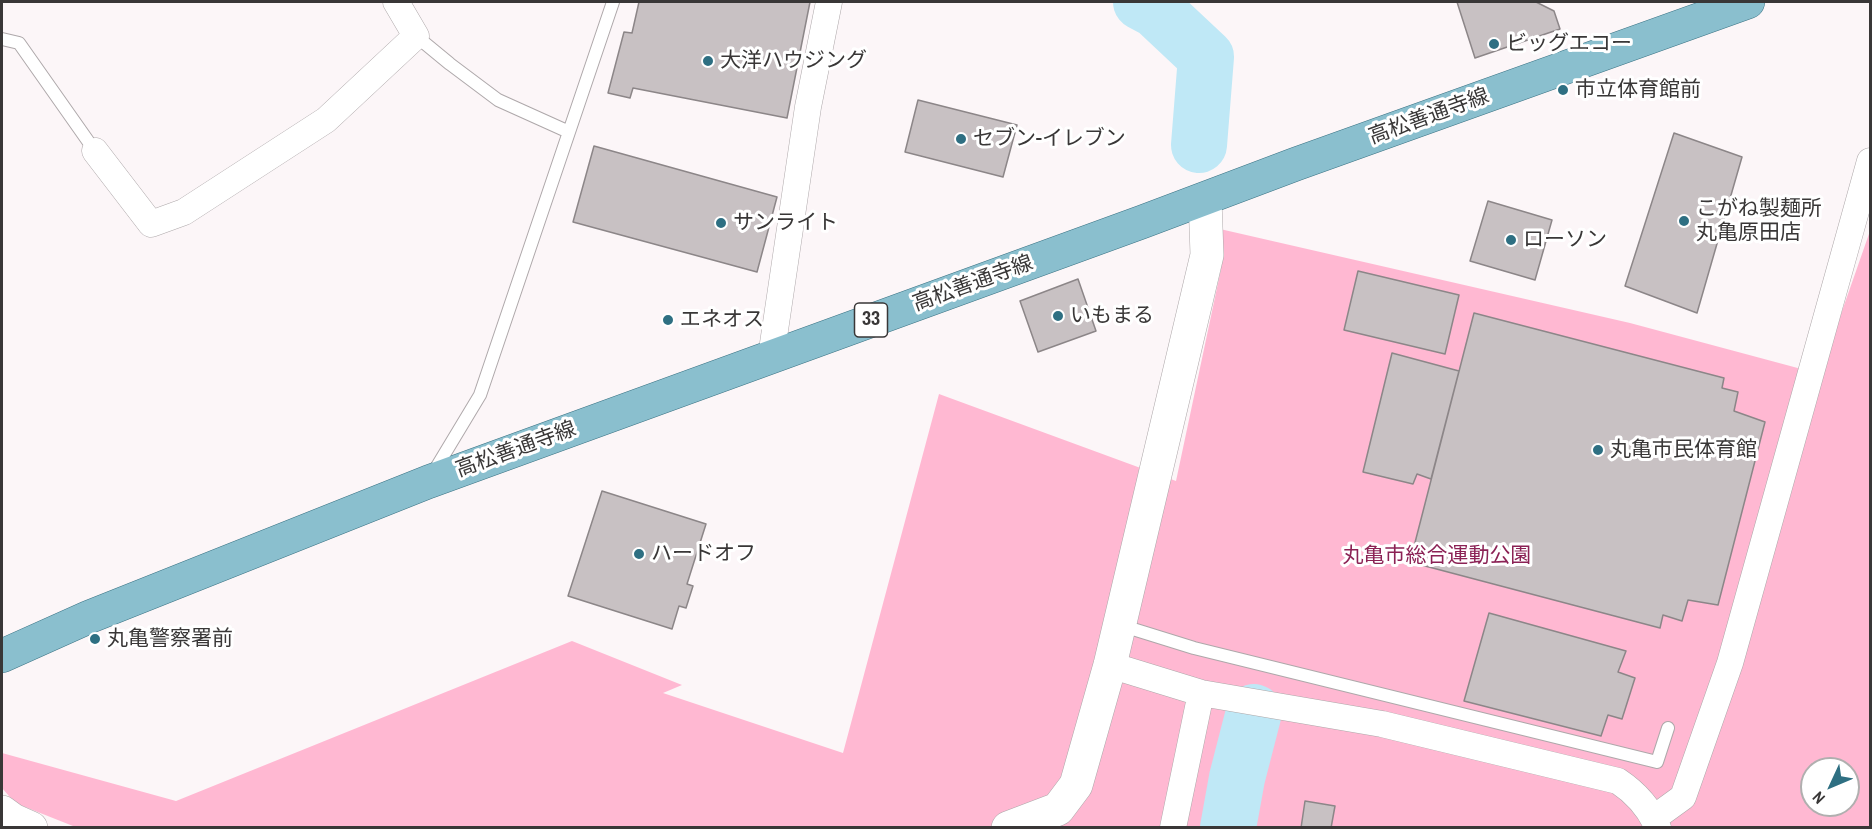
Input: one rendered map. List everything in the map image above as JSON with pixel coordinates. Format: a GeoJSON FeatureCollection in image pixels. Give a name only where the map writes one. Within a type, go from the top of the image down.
{"type":"FeatureCollection","features":[{"type":"Feature","properties":{"kind":"main road","name":"高松善通寺線"},"geometry":{"type":"LineString","coordinates":[[2,656],[89,617],[428,482],[1296,164],[1748,2]]}},
{"type":"Feature","properties":{"kind":"street"},"geometry":{"type":"LineString","coordinates":[[95,151],[151,224],[184,212],[326,120],[416,36],[396,2]]}},
{"type":"Feature","properties":{"kind":"street"},"geometry":{"type":"LineString","coordinates":[[771,357],[808,107],[829,2]]}},
{"type":"Feature","properties":{"kind":"street"},"geometry":{"type":"LineString","coordinates":[[1110,665],[1201,693],[1382,724],[1618,781],[1642,801],[1656,823],[1683,797],[1730,663],[1870,163]]}},
{"type":"Feature","properties":{"kind":"street"},"geometry":{"type":"LineString","coordinates":[[1008,828],[1051,820],[1076,785],[1110,665],[1207,255],[1205,199]]}},
{"type":"Feature","properties":{"kind":"street"},"geometry":{"type":"LineString","coordinates":[[1173,828],[1201,693]]}},
{"type":"Feature","properties":{"kind":"street"},"geometry":{"type":"LineString","coordinates":[[2,812],[31,828]]}},
{"type":"Feature","properties":{"kind":"lane"},"geometry":{"type":"LineString","coordinates":[[428,482],[480,395],[613,2]]}},
{"type":"Feature","properties":{"kind":"lane"},"geometry":{"type":"LineString","coordinates":[[416,36],[498,100],[569,132]]}},
{"type":"Feature","properties":{"kind":"lane"},"geometry":{"type":"LineString","coordinates":[[2,39],[19,44],[95,151]]}},
{"type":"Feature","properties":{"kind":"lane"},"geometry":{"type":"LineString","coordinates":[[1119,625],[1194,648],[1657,762],[1668,728]]}},
{"type":"Feature","properties":{"kind":"green space","name":"丸亀市総合運動公園"},"geometry":{"type":"Polygon","coordinates":[[[1220,229],[1630,323],[1820,374],[1870,231],[1870,827],[78,828],[15,803],[2,788],[2,753],[176,801],[572,641],[682,685],[663,693],[843,753],[939,394],[1176,481],[1221,269],[1220,229]]]}},
{"type":"Feature","properties":{"kind":"building","name":"大洋ハウジング"},"geometry":{"type":"Polygon","coordinates":[[[639,2],[810,2],[787,118],[633,88],[630,98],[608,93],[624,32],[632,33],[639,2]]]}},
{"type":"Feature","properties":{"kind":"building","name":"ビッグエコー"},"geometry":{"type":"Polygon","coordinates":[[[1457,2],[1536,2],[1554,11],[1560,29],[1475,58],[1457,2]]]}},
{"type":"Feature","properties":{"kind":"building","name":"セブン-イレブン"},"geometry":{"type":"Polygon","coordinates":[[[918,100],[1017,125],[1003,177],[905,152],[918,100]]]}},
{"type":"Feature","properties":{"kind":"building","name":"こがね製麺所 丸亀原田店"},"geometry":{"type":"Polygon","coordinates":[[[1674,133],[1742,157],[1697,313],[1625,286],[1674,133]]]}},
{"type":"Feature","properties":{"kind":"building"},"geometry":{"type":"Polygon","coordinates":[[[594,146],[777,197],[757,272],[573,222],[594,146]]]}},
{"type":"Feature","properties":{"kind":"building","name":"ローソン"},"geometry":{"type":"Polygon","coordinates":[[[1488,201],[1552,220],[1535,280],[1470,261],[1488,201]]]}},
{"type":"Feature","properties":{"kind":"building"},"geometry":{"type":"Polygon","coordinates":[[[1358,271],[1459,295],[1445,354],[1344,330],[1358,271]]]}},
{"type":"Feature","properties":{"kind":"building","name":"いもまる"},"geometry":{"type":"Polygon","coordinates":[[[1078,279],[1096,331],[1038,352],[1020,301],[1078,279]]]}},
{"type":"Feature","properties":{"kind":"building","name":"丸亀市民体育館"},"geometry":{"type":"Polygon","coordinates":[[[1474,313],[1724,378],[1722,388],[1738,392],[1734,411],[1765,422],[1718,605],[1688,600],[1682,621],[1663,615],[1660,628],[1410,562],[1474,313]]]}},
{"type":"Feature","properties":{"kind":"building"},"geometry":{"type":"Polygon","coordinates":[[[1392,353],[1459,371],[1431,479],[1417,474],[1413,484],[1363,472],[1392,353]]]}},
{"type":"Feature","properties":{"kind":"building","name":"ハードオフ"},"geometry":{"type":"Polygon","coordinates":[[[602,491],[706,524],[687,584],[693,586],[686,608],[679,606],[672,629],[568,596],[602,491]]]}},
{"type":"Feature","properties":{"kind":"building"},"geometry":{"type":"Polygon","coordinates":[[[1489,613],[1626,651],[1618,672],[1635,678],[1622,719],[1608,715],[1601,736],[1464,701],[1489,613]]]}},
{"type":"Feature","properties":{"kind":"building"},"geometry":{"type":"Polygon","coordinates":[[[1305,801],[1335,806],[1331,828],[1301,828],[1305,801]]]}},
{"type":"Feature","properties":{"kind":"waterway"},"geometry":{"type":"LineString","coordinates":[[1141,2],[1156,10],[1206,57],[1199,145]]}},
{"type":"Feature","properties":{"kind":"waterway"},"geometry":{"type":"LineString","coordinates":[[1228,828],[1237,778],[1254,712]]}},
{"type":"Feature","properties":{"kind":"place","name":"ビッグエコー"},"geometry":{"type":"Point","coordinates":[1494,44]}},
{"type":"Feature","properties":{"kind":"place","name":"大洋ハウジング"},"geometry":{"type":"Point","coordinates":[708,61]}},
{"type":"Feature","properties":{"kind":"place","name":"市立体育館前"},"geometry":{"type":"Point","coordinates":[1563,90]}},
{"type":"Feature","properties":{"kind":"place","name":"セブン-イレブン"},"geometry":{"type":"Point","coordinates":[961,139]}},
{"type":"Feature","properties":{"kind":"place","name":"こがね製麺所 丸亀原田店"},"geometry":{"type":"Point","coordinates":[1684,221]}},
{"type":"Feature","properties":{"kind":"place","name":"サンライト"},"geometry":{"type":"Point","coordinates":[721,223]}},
{"type":"Feature","properties":{"kind":"place","name":"ローソン"},"geometry":{"type":"Point","coordinates":[1511,240]}},
{"type":"Feature","properties":{"kind":"place","name":"いもまる"},"geometry":{"type":"Point","coordinates":[1058,316]}},
{"type":"Feature","properties":{"kind":"place","name":"エネオス"},"geometry":{"type":"Point","coordinates":[668,320]}},
{"type":"Feature","properties":{"kind":"place","name":"丸亀市民体育館"},"geometry":{"type":"Point","coordinates":[1598,450]}},
{"type":"Feature","properties":{"kind":"place","name":"ハードオフ"},"geometry":{"type":"Point","coordinates":[639,554]}},
{"type":"Feature","properties":{"kind":"place","name":"丸亀警察署前"},"geometry":{"type":"Point","coordinates":[95,639]}}]}
